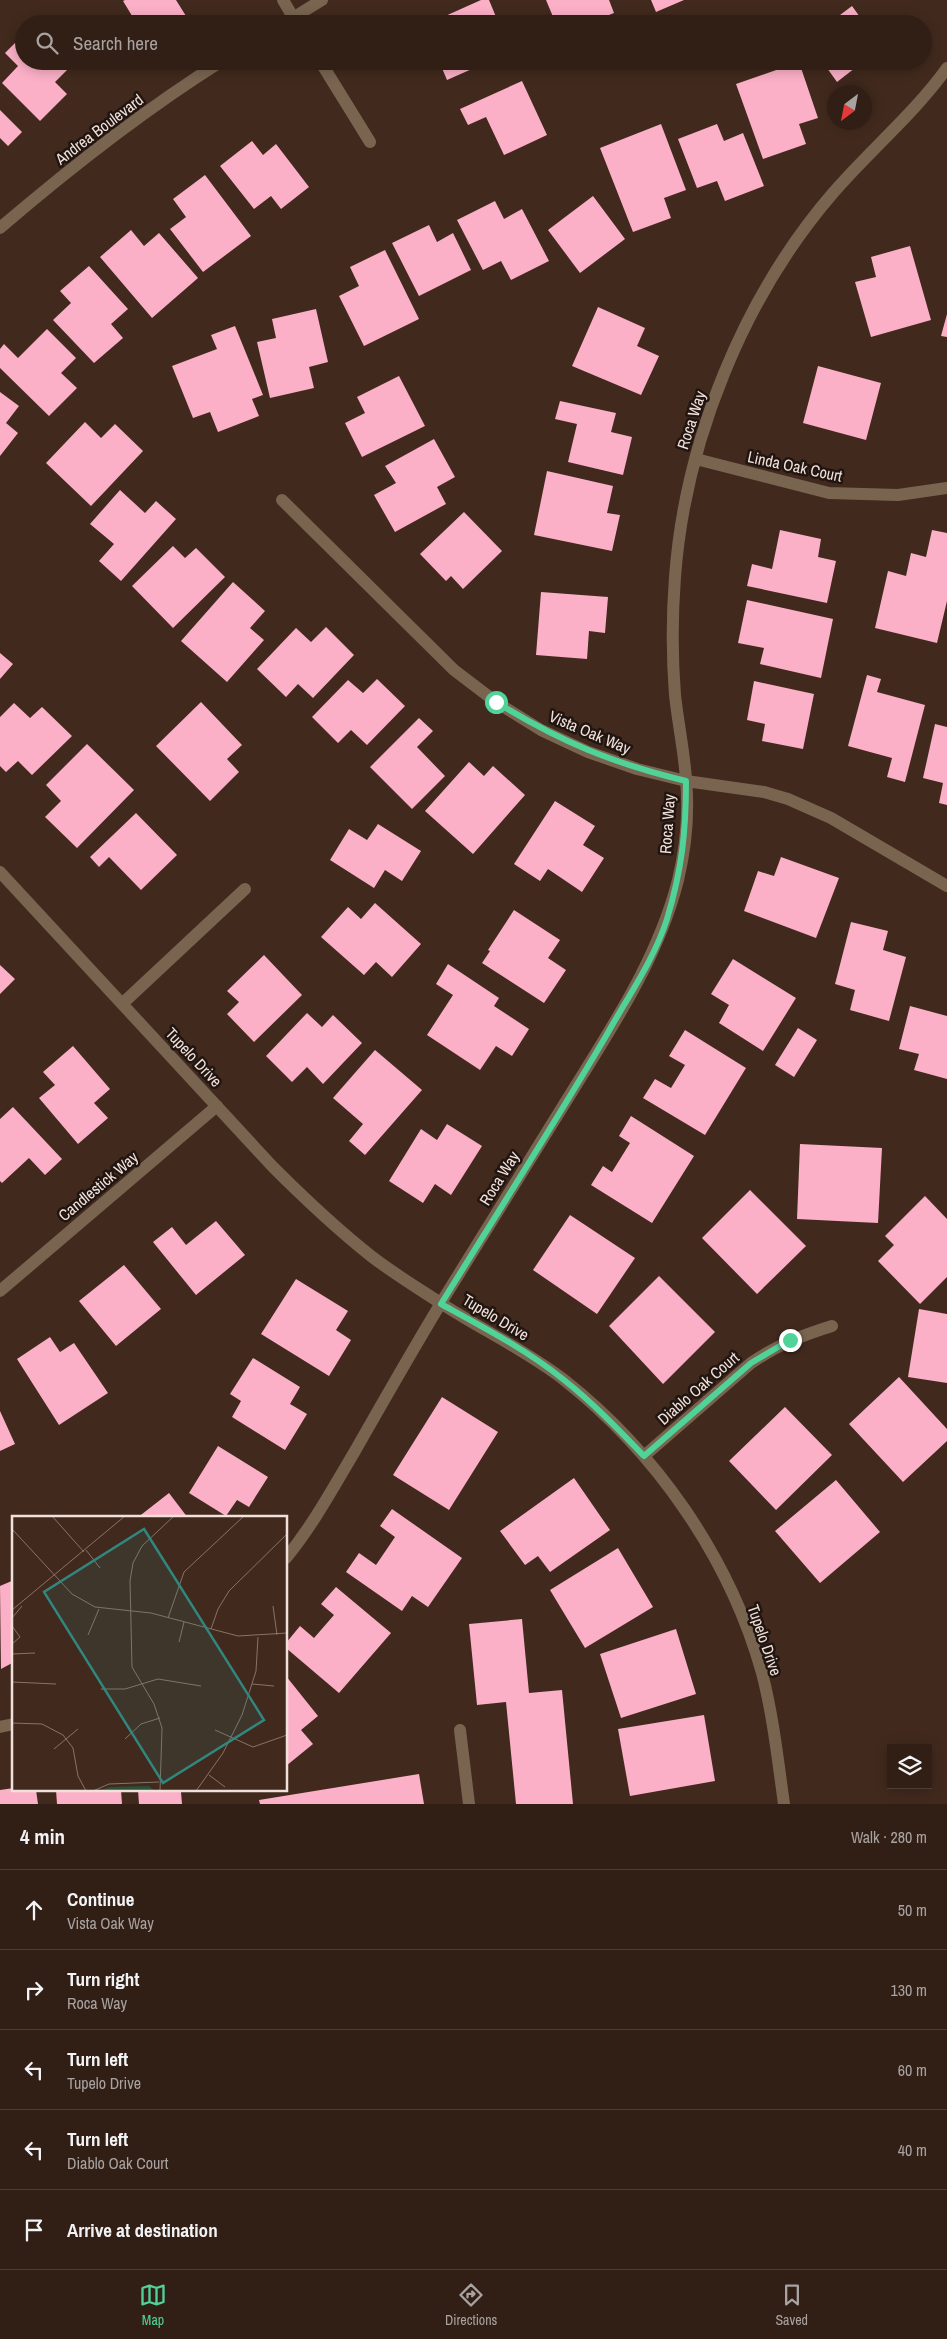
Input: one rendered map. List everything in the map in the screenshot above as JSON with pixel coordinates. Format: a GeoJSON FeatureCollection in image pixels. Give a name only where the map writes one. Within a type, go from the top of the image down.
{"type":"FeatureCollection","features":[{"type":"Feature","properties":{"kind":"street"},"geometry":{"type":"LineString","coordinates":[[282,0],[288,15]]}},
{"type":"Feature","properties":{"kind":"street"},"geometry":{"type":"LineString","coordinates":[[301,15],[322,0]]}},
{"type":"Feature","properties":{"kind":"street","name":"Roca Way"},"geometry":{"type":"LineString","coordinates":[[288,1555],[319,1513],[441,1304],[593,1058],[647,964],[666,921],[679,876],[686,830],[686,781],[675,696],[673,648],[675,576],[685,505],[706,424],[722,379],[753,314],[790,252],[832,194],[931,90],[947,68]]}},
{"type":"Feature","properties":{"kind":"street","name":"Andrea Boulevard"},"geometry":{"type":"LineString","coordinates":[[0,228],[126,127],[209,70]]}},
{"type":"Feature","properties":{"kind":"street"},"geometry":{"type":"LineString","coordinates":[[326,70],[370,142]]}},
{"type":"Feature","properties":{"kind":"street","name":"Linda Oak Court"},"geometry":{"type":"LineString","coordinates":[[696,460],[829,493],[898,495],[947,488]]}},
{"type":"Feature","properties":{"kind":"street","name":"Vista Oak Way"},"geometry":{"type":"LineString","coordinates":[[282,500],[454,670],[496,702],[541,730],[588,752],[637,769],[686,781],[764,792],[810,807],[947,886]]}},
{"type":"Feature","properties":{"kind":"street","name":"Tupelo Drive"},"geometry":{"type":"LineString","coordinates":[[0,872],[311,1205],[372,1257],[441,1304],[513,1345],[563,1379],[608,1418],[644,1456],[685,1510],[716,1561],[742,1616],[762,1672],[784,1804]]}},
{"type":"Feature","properties":{"kind":"street"},"geometry":{"type":"LineString","coordinates":[[122,1004],[245,890]]}},
{"type":"Feature","properties":{"kind":"street","name":"Candlestick Way"},"geometry":{"type":"LineString","coordinates":[[0,1291],[217,1106]]}},
{"type":"Feature","properties":{"kind":"street","name":"Diablo Oak Court"},"geometry":{"type":"LineString","coordinates":[[644,1456],[751,1363],[770,1350],[790,1340],[832,1326]]}},
{"type":"Feature","properties":{"kind":"street"},"geometry":{"type":"LineString","coordinates":[[460,1730],[469,1804]]}},
{"type":"Feature","properties":{"kind":"building"},"geometry":{"type":"Polygon","coordinates":[[[176,0],[185,15],[132,15],[123,1],[176,0]]]}},
{"type":"Feature","properties":{"kind":"building"},"geometry":{"type":"Polygon","coordinates":[[[481,0],[489,0],[495,15],[447,15],[481,0]]]}},
{"type":"Feature","properties":{"kind":"building"},"geometry":{"type":"Polygon","coordinates":[[[546,0],[609,0],[614,13],[609,15],[552,15],[546,0]]]}},
{"type":"Feature","properties":{"kind":"building"},"geometry":{"type":"Polygon","coordinates":[[[651,0],[684,0],[656,12],[651,0]]]}},
{"type":"Feature","properties":{"kind":"building"},"geometry":{"type":"Polygon","coordinates":[[[852,6],[858,15],[840,15],[852,6]]]}},
{"type":"Feature","properties":{"kind":"building"},"geometry":{"type":"Polygon","coordinates":[[[15,43],[15,63],[5,53],[15,43]]]}},
{"type":"Feature","properties":{"kind":"building"},"geometry":{"type":"Polygon","coordinates":[[[15,69],[67,70],[55,82],[67,94],[40,121],[2,83],[15,69]]]}},
{"type":"Feature","properties":{"kind":"building"},"geometry":{"type":"Polygon","coordinates":[[[443,70],[470,70],[447,80],[443,70]]]}},
{"type":"Feature","properties":{"kind":"building"},"geometry":{"type":"Polygon","coordinates":[[[776,70],[802,70],[818,118],[799,124],[806,144],[763,159],[736,84],[776,70]]]}},
{"type":"Feature","properties":{"kind":"building"},"geometry":{"type":"Polygon","coordinates":[[[828,70],[852,70],[837,82],[828,70]]]}},
{"type":"Feature","properties":{"kind":"building"},"geometry":{"type":"Polygon","coordinates":[[[522,81],[547,135],[504,155],[486,117],[468,125],[460,109],[522,81]]]}},
{"type":"Feature","properties":{"kind":"building"},"geometry":{"type":"Polygon","coordinates":[[[0,110],[22,132],[8,146],[0,138],[0,110]]]}},
{"type":"Feature","properties":{"kind":"building"},"geometry":{"type":"Polygon","coordinates":[[[661,124],[686,190],[664,198],[671,218],[633,232],[600,148],[661,124]]]}},
{"type":"Feature","properties":{"kind":"building"},"geometry":{"type":"Polygon","coordinates":[[[717,124],[724,141],[743,133],[764,186],[725,201],[717,181],[697,188],[678,139],[717,124]]]}},
{"type":"Feature","properties":{"kind":"building"},"geometry":{"type":"Polygon","coordinates":[[[252,141],[263,155],[276,144],[309,187],[281,209],[271,196],[254,209],[220,166],[252,141]]]}},
{"type":"Feature","properties":{"kind":"building"},"geometry":{"type":"Polygon","coordinates":[[[205,175],[251,236],[203,272],[170,229],[186,217],[173,199],[205,175]]]}},
{"type":"Feature","properties":{"kind":"building"},"geometry":{"type":"Polygon","coordinates":[[[593,196],[625,239],[580,273],[548,230],[593,196]]]}},
{"type":"Feature","properties":{"kind":"building"},"geometry":{"type":"Polygon","coordinates":[[[495,201],[504,219],[522,209],[549,261],[511,280],[501,261],[483,270],[457,220],[495,201]]]}},
{"type":"Feature","properties":{"kind":"building"},"geometry":{"type":"Polygon","coordinates":[[[429,225],[437,242],[453,233],[471,270],[419,296],[392,243],[429,225]]]}},
{"type":"Feature","properties":{"kind":"building"},"geometry":{"type":"Polygon","coordinates":[[[131,230],[144,246],[159,233],[198,278],[152,318],[100,257],[131,230]]]}},
{"type":"Feature","properties":{"kind":"building"},"geometry":{"type":"Polygon","coordinates":[[[910,246],[931,320],[871,337],[855,282],[876,277],[871,257],[910,246]]]}},
{"type":"Feature","properties":{"kind":"building"},"geometry":{"type":"Polygon","coordinates":[[[385,250],[419,319],[364,346],[339,296],[359,286],[350,267],[385,250]]]}},
{"type":"Feature","properties":{"kind":"building"},"geometry":{"type":"Polygon","coordinates":[[[89,266],[128,309],[111,324],[123,338],[94,363],[53,320],[71,303],[60,291],[89,266]]]}},
{"type":"Feature","properties":{"kind":"building"},"geometry":{"type":"Polygon","coordinates":[[[598,307],[645,328],[637,346],[659,356],[641,395],[572,366],[598,307]]]}},
{"type":"Feature","properties":{"kind":"building"},"geometry":{"type":"Polygon","coordinates":[[[316,309],[328,362],[309,367],[314,388],[270,398],[257,342],[276,338],[272,319],[316,309]]]}},
{"type":"Feature","properties":{"kind":"building"},"geometry":{"type":"Polygon","coordinates":[[[947,314],[947,337],[941,336],[947,314]]]}},
{"type":"Feature","properties":{"kind":"building"},"geometry":{"type":"Polygon","coordinates":[[[235,326],[263,395],[252,399],[259,416],[218,432],[210,412],[193,418],[172,366],[217,349],[211,335],[235,326]]]}},
{"type":"Feature","properties":{"kind":"building"},"geometry":{"type":"Polygon","coordinates":[[[47,329],[76,358],[61,373],[77,388],[49,416],[0,368],[0,349],[4,344],[18,358],[47,329]]]}},
{"type":"Feature","properties":{"kind":"building"},"geometry":{"type":"Polygon","coordinates":[[[818,366],[881,383],[866,440],[803,423],[818,366]]]}},
{"type":"Feature","properties":{"kind":"building"},"geometry":{"type":"Polygon","coordinates":[[[399,376],[425,426],[362,457],[345,423],[365,413],[357,397],[399,376]]]}},
{"type":"Feature","properties":{"kind":"building"},"geometry":{"type":"Polygon","coordinates":[[[0,392],[19,406],[6,423],[18,433],[0,456],[0,392]]]}},
{"type":"Feature","properties":{"kind":"building"},"geometry":{"type":"Polygon","coordinates":[[[560,401],[616,413],[611,432],[632,437],[623,475],[568,462],[577,424],[555,419],[560,401]]]}},
{"type":"Feature","properties":{"kind":"building"},"geometry":{"type":"Polygon","coordinates":[[[85,422],[101,438],[115,424],[143,451],[91,506],[46,463],[85,422]]]}},
{"type":"Feature","properties":{"kind":"building"},"geometry":{"type":"Polygon","coordinates":[[[434,439],[455,477],[437,487],[446,504],[395,532],[374,495],[396,483],[385,466],[434,439]]]}},
{"type":"Feature","properties":{"kind":"building"},"geometry":{"type":"Polygon","coordinates":[[[547,471],[613,486],[607,513],[620,515],[612,551],[534,535],[547,471]]]}},
{"type":"Feature","properties":{"kind":"building"},"geometry":{"type":"Polygon","coordinates":[[[120,490],[145,513],[156,501],[176,519],[121,581],[99,561],[114,544],[90,524],[120,490]]]}},
{"type":"Feature","properties":{"kind":"building"},"geometry":{"type":"Polygon","coordinates":[[[464,512],[502,551],[463,589],[451,576],[446,581],[420,554],[464,512]]]}},
{"type":"Feature","properties":{"kind":"building"},"geometry":{"type":"Polygon","coordinates":[[[780,530],[821,539],[818,557],[836,561],[827,603],[747,586],[752,564],[772,569],[780,530]]]}},
{"type":"Feature","properties":{"kind":"building"},"geometry":{"type":"Polygon","coordinates":[[[932,530],[947,533],[947,601],[937,643],[875,628],[888,571],[906,576],[911,553],[926,557],[932,530]]]}},
{"type":"Feature","properties":{"kind":"building"},"geometry":{"type":"Polygon","coordinates":[[[173,546],[185,558],[196,548],[225,577],[173,628],[132,586],[173,546]]]}},
{"type":"Feature","properties":{"kind":"building"},"geometry":{"type":"Polygon","coordinates":[[[233,582],[265,611],[250,628],[264,640],[227,682],[181,641],[233,582]]]}},
{"type":"Feature","properties":{"kind":"building"},"geometry":{"type":"Polygon","coordinates":[[[541,592],[608,597],[605,633],[589,631],[587,659],[536,655],[541,592]]]}},
{"type":"Feature","properties":{"kind":"building"},"geometry":{"type":"Polygon","coordinates":[[[747,600],[833,619],[821,678],[760,664],[764,648],[738,643],[747,600]]]}},
{"type":"Feature","properties":{"kind":"building"},"geometry":{"type":"Polygon","coordinates":[[[326,627],[354,655],[313,698],[298,684],[286,697],[257,669],[296,628],[311,642],[326,627]]]}},
{"type":"Feature","properties":{"kind":"building"},"geometry":{"type":"Polygon","coordinates":[[[0,653],[13,664],[0,679],[0,653]]]}},
{"type":"Feature","properties":{"kind":"building"},"geometry":{"type":"Polygon","coordinates":[[[867,675],[881,679],[877,692],[925,705],[905,782],[887,777],[892,758],[848,746],[867,675]]]}},
{"type":"Feature","properties":{"kind":"building"},"geometry":{"type":"Polygon","coordinates":[[[377,679],[405,706],[367,745],[351,730],[338,743],[312,717],[348,680],[363,693],[377,679]]]}},
{"type":"Feature","properties":{"kind":"building"},"geometry":{"type":"Polygon","coordinates":[[[754,681],[814,694],[803,749],[762,741],[765,724],[747,720],[754,681]]]}},
{"type":"Feature","properties":{"kind":"building"},"geometry":{"type":"Polygon","coordinates":[[[201,702],[242,745],[227,759],[239,772],[210,801],[156,746],[201,702]]]}},
{"type":"Feature","properties":{"kind":"building"},"geometry":{"type":"Polygon","coordinates":[[[14,703],[30,718],[42,707],[72,736],[32,775],[18,761],[6,772],[0,766],[0,717],[14,703]]]}},
{"type":"Feature","properties":{"kind":"building"},"geometry":{"type":"Polygon","coordinates":[[[419,718],[433,731],[417,747],[445,776],[412,809],[370,767],[419,718]]]}},
{"type":"Feature","properties":{"kind":"building"},"geometry":{"type":"Polygon","coordinates":[[[935,724],[947,727],[947,805],[939,803],[943,783],[923,778],[935,724]]]}},
{"type":"Feature","properties":{"kind":"building"},"geometry":{"type":"Polygon","coordinates":[[[87,744],[134,790],[77,848],[45,817],[61,801],[46,785],[87,744]]]}},
{"type":"Feature","properties":{"kind":"building"},"geometry":{"type":"Polygon","coordinates":[[[469,762],[484,776],[493,766],[525,795],[473,854],[425,811],[469,762]]]}},
{"type":"Feature","properties":{"kind":"building"},"geometry":{"type":"Polygon","coordinates":[[[555,801],[595,826],[583,845],[604,858],[582,892],[548,869],[540,881],[514,864],[555,801]]]}},
{"type":"Feature","properties":{"kind":"building"},"geometry":{"type":"Polygon","coordinates":[[[136,813],[177,855],[141,890],[109,857],[99,867],[90,857],[136,813]]]}},
{"type":"Feature","properties":{"kind":"building"},"geometry":{"type":"Polygon","coordinates":[[[378,824],[421,851],[402,881],[385,870],[374,888],[330,860],[349,829],[367,840],[378,824]]]}},
{"type":"Feature","properties":{"kind":"building"},"geometry":{"type":"Polygon","coordinates":[[[781,857],[839,878],[816,938],[744,911],[758,871],[774,876],[781,857]]]}},
{"type":"Feature","properties":{"kind":"building"},"geometry":{"type":"Polygon","coordinates":[[[375,903],[421,944],[392,977],[376,962],[364,975],[321,937],[348,907],[361,919],[375,903]]]}},
{"type":"Feature","properties":{"kind":"building"},"geometry":{"type":"Polygon","coordinates":[[[514,910],[560,940],[548,958],[566,970],[544,1003],[482,963],[490,951],[488,950],[514,910]]]}},
{"type":"Feature","properties":{"kind":"building"},"geometry":{"type":"Polygon","coordinates":[[[851,922],[888,931],[883,950],[906,957],[889,1021],[850,1010],[855,990],[835,984],[851,922]]]}},
{"type":"Feature","properties":{"kind":"building"},"geometry":{"type":"Polygon","coordinates":[[[264,955],[302,995],[254,1042],[227,1014],[239,1002],[227,991],[264,955]]]}},
{"type":"Feature","properties":{"kind":"building"},"geometry":{"type":"Polygon","coordinates":[[[733,959],[796,998],[763,1051],[719,1023],[729,1005],[711,994],[733,959]]]}},
{"type":"Feature","properties":{"kind":"building"},"geometry":{"type":"Polygon","coordinates":[[[448,964],[499,998],[494,1006],[529,1029],[512,1056],[496,1046],[480,1070],[427,1035],[453,995],[436,984],[448,964]]]}},
{"type":"Feature","properties":{"kind":"building"},"geometry":{"type":"Polygon","coordinates":[[[0,965],[15,979],[0,994],[0,965]]]}},
{"type":"Feature","properties":{"kind":"building"},"geometry":{"type":"Polygon","coordinates":[[[910,1006],[947,1016],[947,1079],[914,1070],[919,1054],[899,1049],[910,1006]]]}},
{"type":"Feature","properties":{"kind":"building"},"geometry":{"type":"Polygon","coordinates":[[[307,1013],[322,1027],[333,1015],[362,1043],[323,1084],[307,1067],[292,1082],[266,1056],[307,1013]]]}},
{"type":"Feature","properties":{"kind":"building"},"geometry":{"type":"Polygon","coordinates":[[[798,1028],[817,1040],[794,1077],[775,1065],[798,1028]]]}},
{"type":"Feature","properties":{"kind":"building"},"geometry":{"type":"Polygon","coordinates":[[[685,1030],[746,1068],[705,1135],[643,1098],[655,1079],[671,1088],[685,1065],[669,1056],[685,1030]]]}},
{"type":"Feature","properties":{"kind":"building"},"geometry":{"type":"Polygon","coordinates":[[[73,1046],[110,1089],[94,1103],[108,1118],[78,1144],[39,1098],[55,1085],[43,1072],[73,1046]]]}},
{"type":"Feature","properties":{"kind":"building"},"geometry":{"type":"Polygon","coordinates":[[[375,1050],[422,1090],[365,1155],[349,1141],[363,1124],[333,1098],[375,1050]]]}},
{"type":"Feature","properties":{"kind":"building"},"geometry":{"type":"Polygon","coordinates":[[[13,1107],[62,1159],[45,1175],[29,1158],[2,1183],[0,1181],[0,1119],[13,1107]]]}},
{"type":"Feature","properties":{"kind":"building"},"geometry":{"type":"Polygon","coordinates":[[[631,1116],[694,1156],[652,1223],[591,1185],[603,1166],[612,1172],[630,1143],[619,1136],[631,1116]]]}},
{"type":"Feature","properties":{"kind":"building"},"geometry":{"type":"Polygon","coordinates":[[[447,1124],[482,1146],[451,1195],[435,1184],[423,1203],[389,1181],[421,1129],[437,1140],[447,1124]]]}},
{"type":"Feature","properties":{"kind":"building"},"geometry":{"type":"Polygon","coordinates":[[[800,1144],[882,1148],[878,1223],[797,1219],[800,1144]]]}},
{"type":"Feature","properties":{"kind":"building"},"geometry":{"type":"Polygon","coordinates":[[[750,1190],[806,1246],[757,1294],[702,1238],[750,1190]]]}},
{"type":"Feature","properties":{"kind":"building"},"geometry":{"type":"Polygon","coordinates":[[[925,1196],[947,1219],[947,1277],[920,1304],[878,1261],[894,1245],[885,1236],[925,1196]]]}},
{"type":"Feature","properties":{"kind":"building"},"geometry":{"type":"Polygon","coordinates":[[[570,1215],[635,1258],[597,1314],[533,1270],[570,1215]]]}},
{"type":"Feature","properties":{"kind":"building"},"geometry":{"type":"Polygon","coordinates":[[[216,1221],[245,1255],[196,1295],[153,1242],[172,1227],[186,1245],[216,1221]]]}},
{"type":"Feature","properties":{"kind":"building"},"geometry":{"type":"Polygon","coordinates":[[[124,1265],[161,1309],[116,1346],[79,1301],[124,1265]]]}},
{"type":"Feature","properties":{"kind":"building"},"geometry":{"type":"Polygon","coordinates":[[[659,1276],[715,1332],[663,1384],[609,1326],[659,1276]]]}},
{"type":"Feature","properties":{"kind":"building"},"geometry":{"type":"Polygon","coordinates":[[[296,1279],[348,1311],[336,1330],[351,1340],[329,1376],[261,1334],[296,1279]]]}},
{"type":"Feature","properties":{"kind":"building"},"geometry":{"type":"Polygon","coordinates":[[[919,1309],[947,1314],[947,1383],[908,1377],[919,1309]]]}},
{"type":"Feature","properties":{"kind":"building"},"geometry":{"type":"Polygon","coordinates":[[[50,1337],[60,1352],[74,1343],[108,1393],[59,1425],[17,1359],[50,1337]]]}},
{"type":"Feature","properties":{"kind":"building"},"geometry":{"type":"Polygon","coordinates":[[[253,1358],[300,1387],[290,1404],[307,1414],[285,1450],[232,1417],[241,1401],[230,1394],[253,1358]]]}},
{"type":"Feature","properties":{"kind":"building"},"geometry":{"type":"Polygon","coordinates":[[[899,1377],[947,1429],[947,1441],[903,1482],[849,1424],[899,1377]]]}},
{"type":"Feature","properties":{"kind":"building"},"geometry":{"type":"Polygon","coordinates":[[[442,1397],[498,1432],[449,1510],[393,1475],[442,1397]]]}},
{"type":"Feature","properties":{"kind":"building"},"geometry":{"type":"Polygon","coordinates":[[[785,1407],[832,1455],[776,1510],[729,1461],[785,1407]]]}},
{"type":"Feature","properties":{"kind":"building"},"geometry":{"type":"Polygon","coordinates":[[[0,1411],[15,1444],[0,1451],[0,1411]]]}},
{"type":"Feature","properties":{"kind":"building"},"geometry":{"type":"Polygon","coordinates":[[[218,1446],[268,1477],[249,1507],[237,1500],[226,1516],[189,1493],[218,1446]]]}},
{"type":"Feature","properties":{"kind":"building"},"geometry":{"type":"Polygon","coordinates":[[[574,1478],[610,1530],[550,1572],[538,1556],[525,1565],[500,1531],[574,1478]]]}},
{"type":"Feature","properties":{"kind":"building"},"geometry":{"type":"Polygon","coordinates":[[[836,1480],[880,1532],[820,1583],[775,1531],[836,1480]]]}},
{"type":"Feature","properties":{"kind":"building"},"geometry":{"type":"Polygon","coordinates":[[[169,1493],[186,1516],[140,1516],[169,1493]]]}},
{"type":"Feature","properties":{"kind":"building"},"geometry":{"type":"Polygon","coordinates":[[[392,1509],[462,1558],[428,1607],[412,1596],[402,1611],[346,1572],[359,1553],[376,1565],[395,1537],[380,1526],[392,1509]]]}},
{"type":"Feature","properties":{"kind":"building"},"geometry":{"type":"Polygon","coordinates":[[[618,1548],[653,1607],[585,1648],[550,1590],[618,1548]]]}},
{"type":"Feature","properties":{"kind":"building"},"geometry":{"type":"Polygon","coordinates":[[[12,1581],[12,1663],[1,1669],[0,1586],[12,1581]]]}},
{"type":"Feature","properties":{"kind":"building"},"geometry":{"type":"Polygon","coordinates":[[[336,1587],[391,1633],[339,1693],[288,1650],[288,1641],[300,1626],[314,1638],[334,1615],[321,1604],[336,1587]]]}},
{"type":"Feature","properties":{"kind":"building"},"geometry":{"type":"Polygon","coordinates":[[[522,1619],[529,1693],[562,1690],[573,1804],[516,1804],[506,1702],[477,1705],[469,1624],[522,1619]]]}},
{"type":"Feature","properties":{"kind":"building"},"geometry":{"type":"Polygon","coordinates":[[[676,1629],[696,1694],[621,1718],[600,1654],[676,1629]]]}},
{"type":"Feature","properties":{"kind":"building"},"geometry":{"type":"Polygon","coordinates":[[[288,1678],[318,1716],[301,1730],[313,1744],[288,1764],[288,1678]]]}},
{"type":"Feature","properties":{"kind":"building"},"geometry":{"type":"Polygon","coordinates":[[[704,1715],[715,1781],[630,1796],[618,1729],[704,1715]]]}},
{"type":"Feature","properties":{"kind":"building"},"geometry":{"type":"Polygon","coordinates":[[[419,1774],[424,1804],[260,1804],[259,1800],[419,1774]]]}},
{"type":"Feature","properties":{"kind":"building"},"geometry":{"type":"Polygon","coordinates":[[[12,1788],[12,1792],[36,1792],[38,1804],[0,1804],[0,1790],[12,1788]]]}},
{"type":"Feature","properties":{"kind":"building"},"geometry":{"type":"Polygon","coordinates":[[[56,1792],[121,1792],[122,1804],[57,1804],[56,1792]]]}},
{"type":"Feature","properties":{"kind":"building"},"geometry":{"type":"Polygon","coordinates":[[[138,1792],[181,1792],[182,1804],[139,1804],[138,1792]]]}},
{"type":"Feature","properties":{"kind":"route"},"geometry":{"type":"LineString","coordinates":[[496,702],[541,730],[588,752],[637,769],[686,781],[686,830],[679,876],[666,921],[647,964],[593,1058],[441,1304],[513,1345],[563,1379],[608,1418],[644,1456],[751,1363],[770,1350],[790,1340]]}}]}
